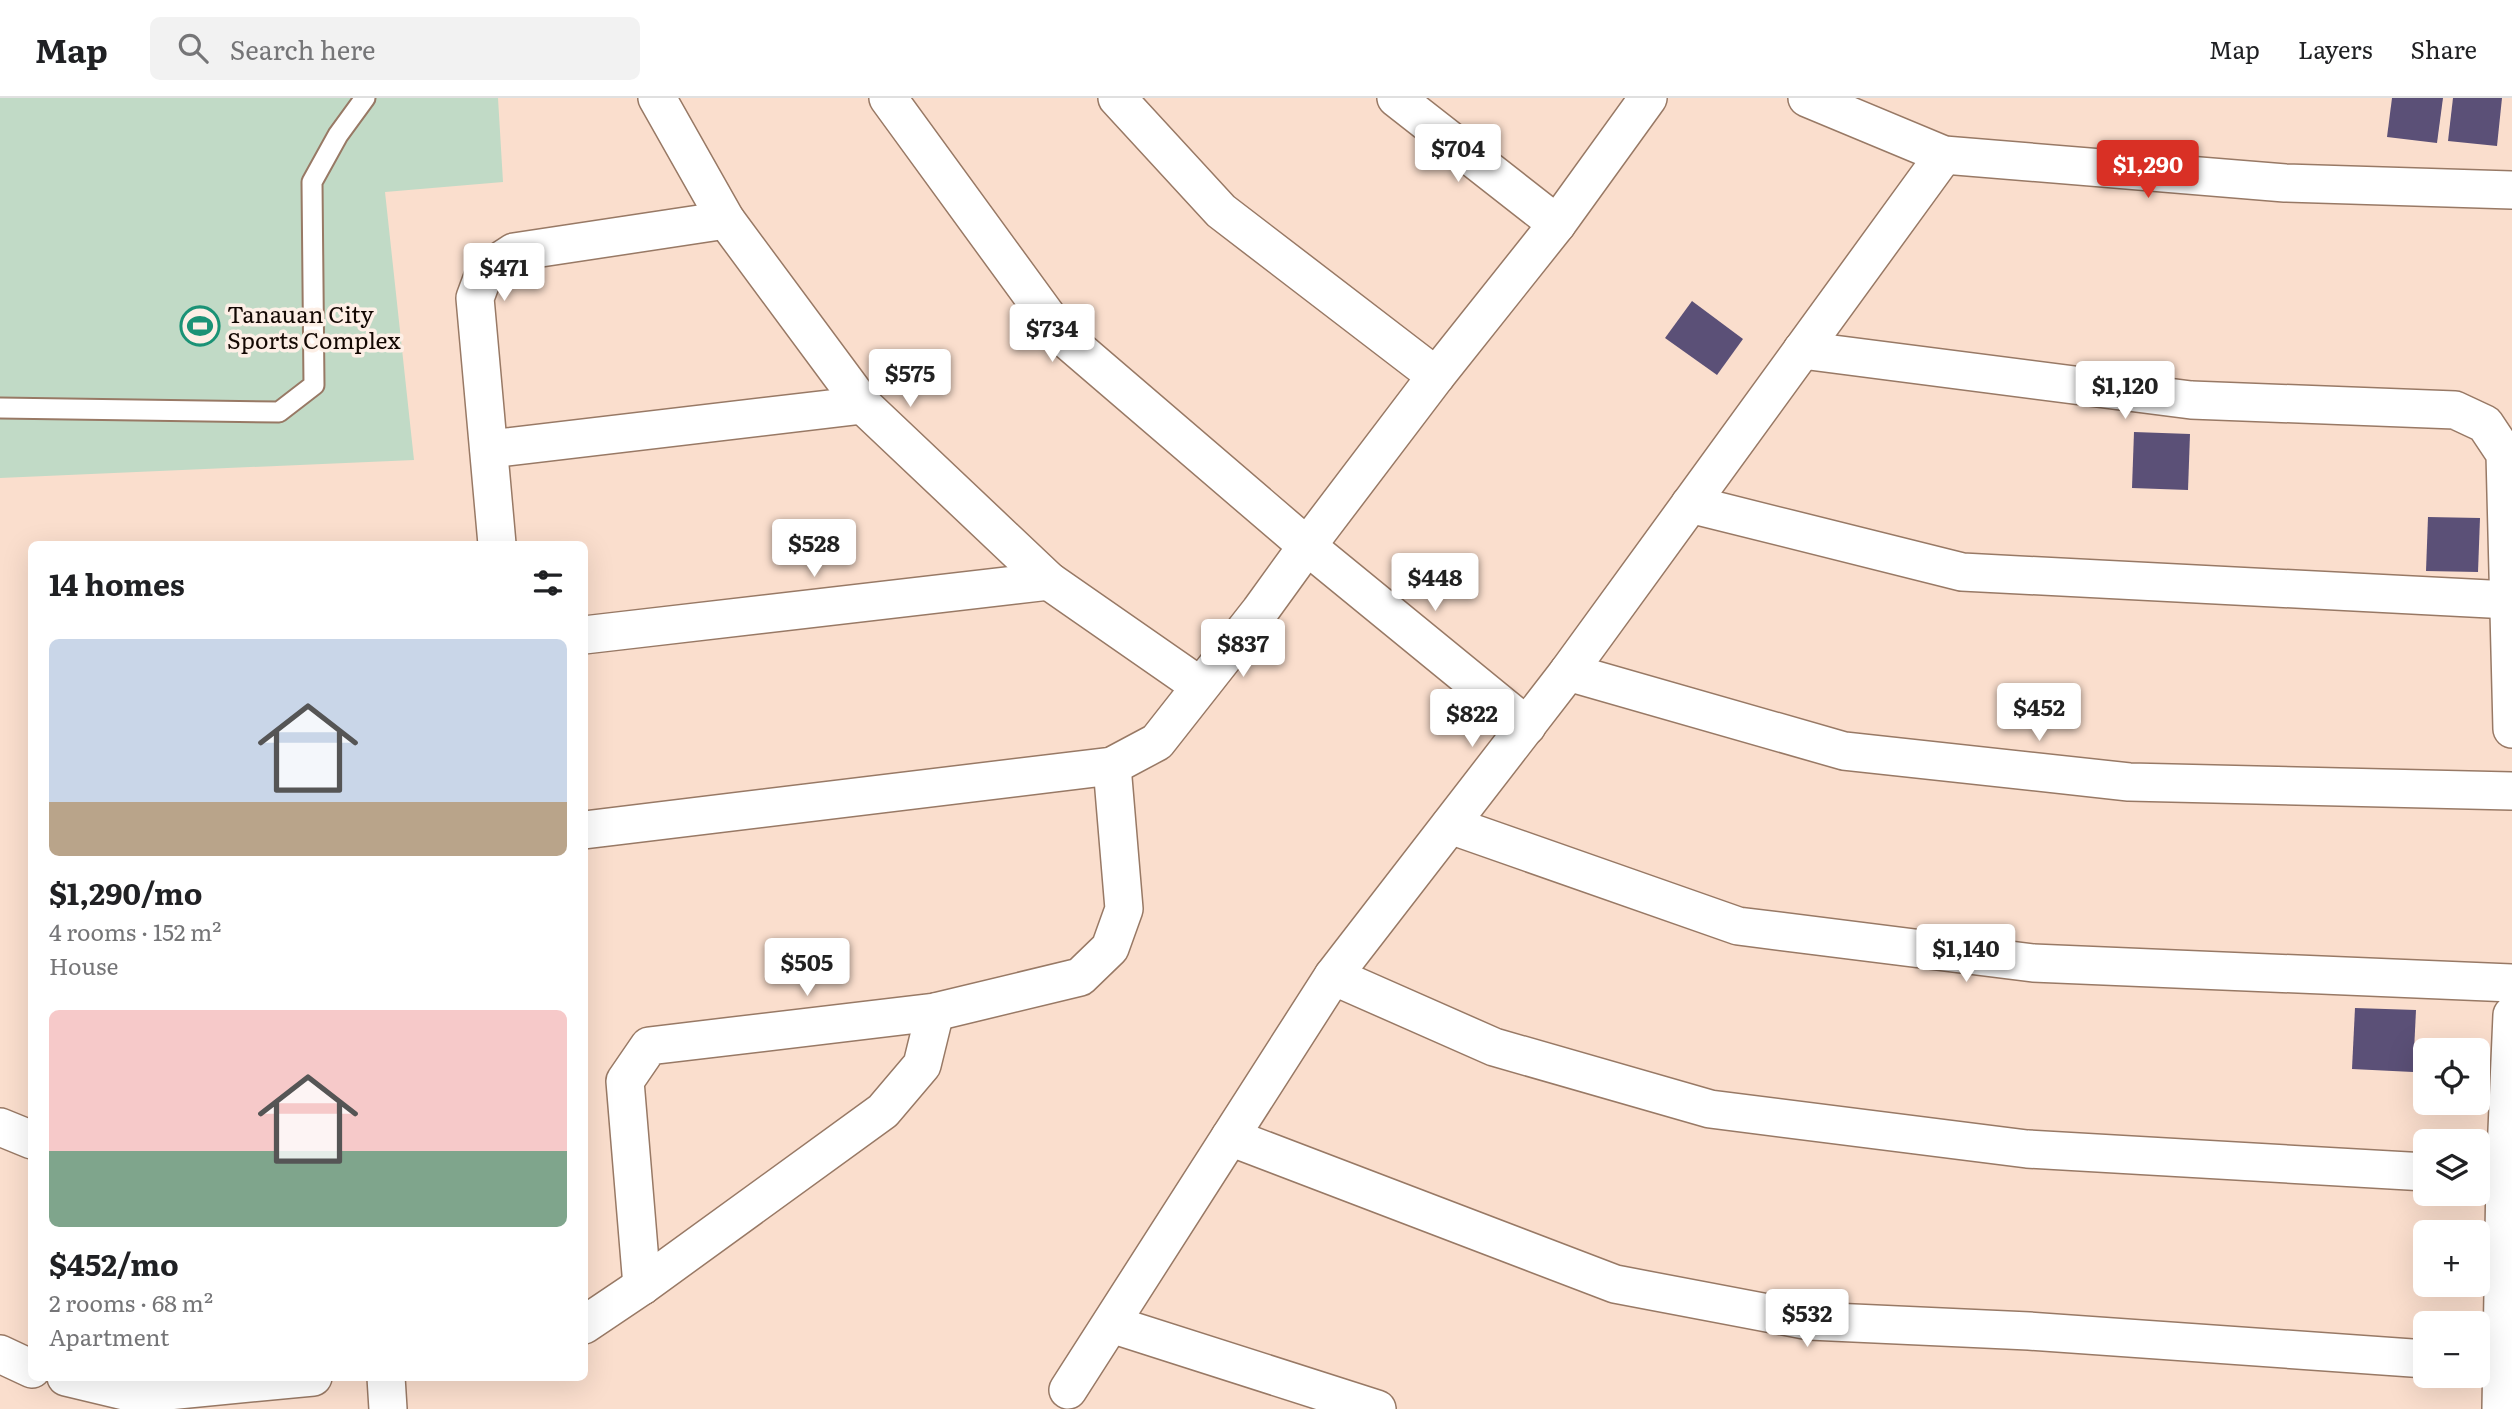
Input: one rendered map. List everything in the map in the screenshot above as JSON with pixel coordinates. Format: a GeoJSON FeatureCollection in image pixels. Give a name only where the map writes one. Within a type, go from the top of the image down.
{"type":"FeatureCollection","features":[{"type":"Feature","properties":{"kind":"street"},"geometry":{"type":"LineString","coordinates":[[657,98],[726,220],[863,405],[1049,581],[1200,686]]}},
{"type":"Feature","properties":{"kind":"street"},"geometry":{"type":"LineString","coordinates":[[888,98],[1060,334],[1307,546],[1527,726]]}},
{"type":"Feature","properties":{"kind":"street"},"geometry":{"type":"LineString","coordinates":[[1117,98],[1221,211],[1436,376]]}},
{"type":"Feature","properties":{"kind":"street"},"geometry":{"type":"LineString","coordinates":[[1396,98],[1557,225]]}},
{"type":"Feature","properties":{"kind":"street"},"geometry":{"type":"LineString","coordinates":[[588,830],[1112,766],[1157,742],[1260,611],[1436,376],[1557,225],[1648,98]]}},
{"type":"Feature","properties":{"kind":"street"},"geometry":{"type":"LineString","coordinates":[[1807,98],[1944,155],[2286,183],[2512,190]]}},
{"type":"Feature","properties":{"kind":"street"},"geometry":{"type":"LineString","coordinates":[[1068,1390],[1333,976],[1569,672],[1944,155]]}},
{"type":"Feature","properties":{"kind":"street"},"geometry":{"type":"LineString","coordinates":[[497,541],[475,298],[485,271],[514,252],[726,220]]}},
{"type":"Feature","properties":{"kind":"street"},"geometry":{"type":"LineString","coordinates":[[1802,350],[2191,400],[2455,410],[2485,424],[2505,454],[2512,729]]}},
{"type":"Feature","properties":{"kind":"street"},"geometry":{"type":"LineString","coordinates":[[489,449],[863,405]]}},
{"type":"Feature","properties":{"kind":"street"},"geometry":{"type":"LineString","coordinates":[[1690,504],[1962,572],[2509,600]]}},
{"type":"Feature","properties":{"kind":"street"},"geometry":{"type":"LineString","coordinates":[[588,635],[1049,581]]}},
{"type":"Feature","properties":{"kind":"street"},"geometry":{"type":"LineString","coordinates":[[1569,672],[1844,751],[2129,782],[2512,791]]}},
{"type":"Feature","properties":{"kind":"street"},"geometry":{"type":"LineString","coordinates":[[642,1286],[625,1081],[649,1046],[935,1012],[1080,977],[1110,948],[1124,909],[1112,766]]}},
{"type":"Feature","properties":{"kind":"street"},"geometry":{"type":"LineString","coordinates":[[1450,825],[1738,926],[2033,963],[2512,983]]}},
{"type":"Feature","properties":{"kind":"street"},"geometry":{"type":"LineString","coordinates":[[1333,976],[1494,1047],[1710,1109],[2027,1149],[2413,1170]]}},
{"type":"Feature","properties":{"kind":"street"},"geometry":{"type":"LineString","coordinates":[[588,1322],[883,1111],[922,1065],[935,1012]]}},
{"type":"Feature","properties":{"kind":"street"},"geometry":{"type":"LineString","coordinates":[[2501,1409],[2490,1363],[2491,1175],[2512,1015]]}},
{"type":"Feature","properties":{"kind":"street"},"geometry":{"type":"LineString","coordinates":[[0,1127],[28,1138]]}},
{"type":"Feature","properties":{"kind":"street"},"geometry":{"type":"LineString","coordinates":[[1230,1137],[1615,1284],[1680,1297],[1810,1321],[2029,1331],[2413,1358]]}},
{"type":"Feature","properties":{"kind":"street"},"geometry":{"type":"LineString","coordinates":[[1111,1324],[1377,1409]]}},
{"type":"Feature","properties":{"kind":"street"},"geometry":{"type":"LineString","coordinates":[[0,1354],[28,1367]]}},
{"type":"Feature","properties":{"kind":"street"},"geometry":{"type":"LineString","coordinates":[[84,1381],[137,1393],[269,1381]]}},
{"type":"Feature","properties":{"kind":"street"},"geometry":{"type":"LineString","coordinates":[[386,1381],[388,1409]]}},
{"type":"Feature","properties":{"kind":"lane"},"geometry":{"type":"LineString","coordinates":[[0,408],[279,412],[314,385],[312,182],[338,135],[365,98]]}},
{"type":"Feature","properties":{"kind":"green space","name":"Tanauan City Sports Complex"},"geometry":{"type":"Polygon","coordinates":[[[0,98],[498,98],[503,182],[385,192],[414,460],[0,478],[0,98]]]}},
{"type":"Feature","properties":{"kind":"building"},"geometry":{"type":"Polygon","coordinates":[[[2392,98],[2443,98],[2437,143],[2387,137],[2392,98]]]}},
{"type":"Feature","properties":{"kind":"building"},"geometry":{"type":"Polygon","coordinates":[[[2453,98],[2502,98],[2497,146],[2448,141],[2453,98]]]}},
{"type":"Feature","properties":{"kind":"building"},"geometry":{"type":"Polygon","coordinates":[[[1692,301],[1743,339],[1717,375],[1665,338],[1692,301]]]}},
{"type":"Feature","properties":{"kind":"building"},"geometry":{"type":"Polygon","coordinates":[[[2134,432],[2190,434],[2188,490],[2132,488],[2134,432]]]}},
{"type":"Feature","properties":{"kind":"building"},"geometry":{"type":"Polygon","coordinates":[[[2428,517],[2480,518],[2478,572],[2426,571],[2428,517]]]}},
{"type":"Feature","properties":{"kind":"building"},"geometry":{"type":"Polygon","coordinates":[[[2355,1008],[2416,1010],[2413,1072],[2352,1069],[2355,1008]]]}},
{"type":"Feature","properties":{"kind":"place","name":"Tanauan City Sports Complex"},"geometry":{"type":"Point","coordinates":[200,326]}}]}
